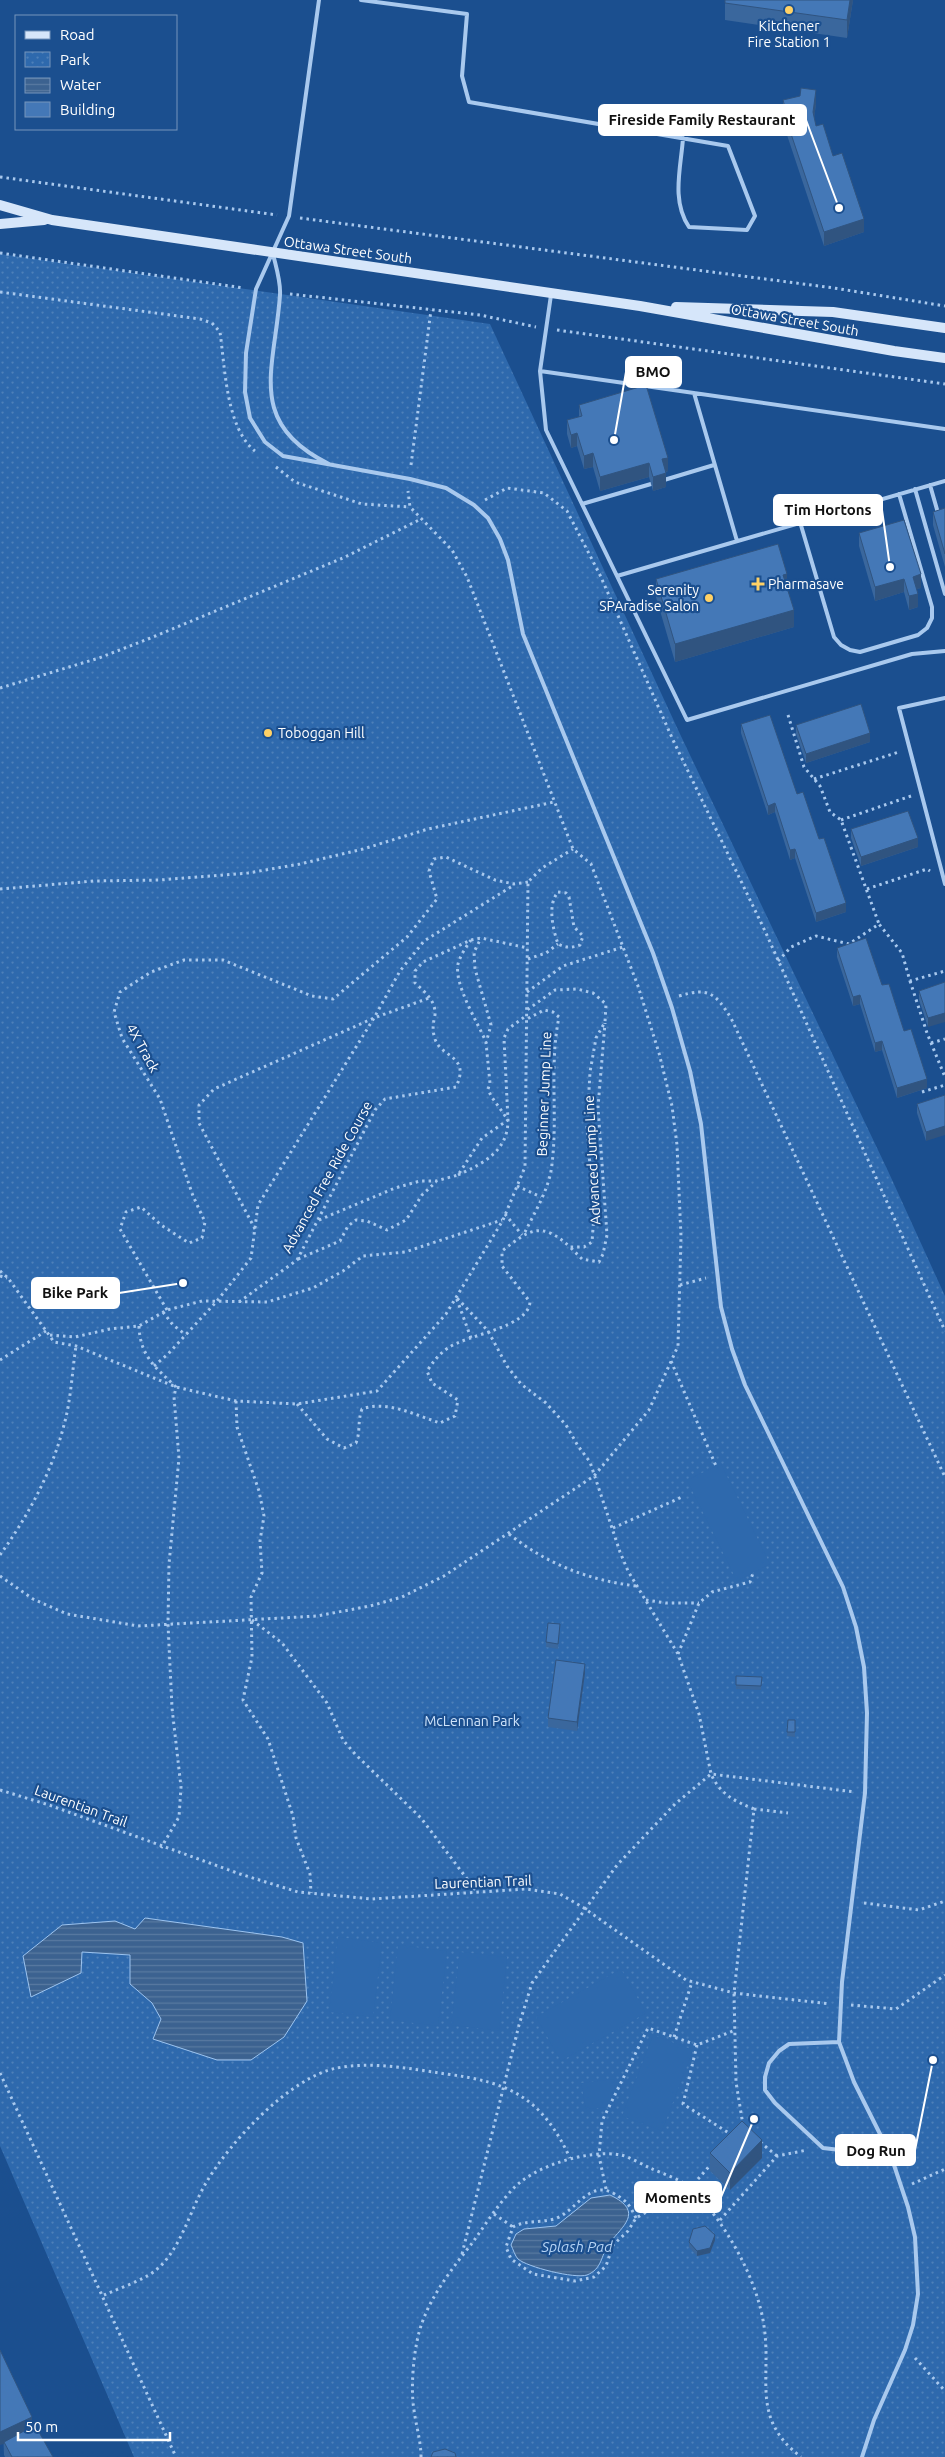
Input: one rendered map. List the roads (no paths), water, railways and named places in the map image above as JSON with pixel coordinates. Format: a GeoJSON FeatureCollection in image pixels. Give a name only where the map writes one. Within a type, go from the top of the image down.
{"type":"FeatureCollection","features":[{"type":"Feature","properties":{"kind":"main road","name":"Ottawa Street South"},"geometry":{"type":"LineString","coordinates":[[0,205],[52,220],[273,254],[551,292],[894,351],[945,358]]}},
{"type":"Feature","properties":{"kind":"main road","name":"Ottawa Street South"},"geometry":{"type":"LineString","coordinates":[[0,224],[52,220]]}},
{"type":"Feature","properties":{"kind":"main road","name":"Ottawa Street South"},"geometry":{"type":"LineString","coordinates":[[640,306],[833,312],[945,328]]}},
{"type":"Feature","properties":{"kind":"lane"},"geometry":{"type":"LineString","coordinates":[[319,0],[289,216],[256,289],[246,353],[245,392],[250,418],[265,442],[273,450],[295,460],[446,488],[474,505],[488,518],[500,539],[508,560],[524,634],[653,953],[669,998],[690,1072],[700,1124],[721,1307],[744,1385],[824,1544],[843,1587],[856,1627],[864,1666],[867,1713],[865,1793],[840,2005],[839,2042],[854,2082],[891,2156],[902,2189],[915,2237],[918,2285],[913,2325],[905,2350],[872,2427],[862,2457]]}},
{"type":"Feature","properties":{"kind":"lane"},"geometry":{"type":"LineString","coordinates":[[361,0],[466,14],[462,76],[469,102],[683,138],[728,146],[754,216],[747,230],[689,226],[681,214],[678,200],[683,138]]}},
{"type":"Feature","properties":{"kind":"lane"},"geometry":{"type":"LineString","coordinates":[[273,254],[281,293],[270,369],[271,400],[276,415],[294,440],[307,452],[334,467]]}},
{"type":"Feature","properties":{"kind":"lane"},"geometry":{"type":"LineString","coordinates":[[551,292],[540,371],[546,430],[687,720],[912,654],[945,651]]}},
{"type":"Feature","properties":{"kind":"lane"},"geometry":{"type":"LineString","coordinates":[[540,371],[945,429]]}},
{"type":"Feature","properties":{"kind":"lane"},"geometry":{"type":"LineString","coordinates":[[694,393],[737,541]]}},
{"type":"Feature","properties":{"kind":"lane"},"geometry":{"type":"LineString","coordinates":[[664,480],[714,465]]}},
{"type":"Feature","properties":{"kind":"lane"},"geometry":{"type":"LineString","coordinates":[[617,576],[945,481]]}},
{"type":"Feature","properties":{"kind":"lane"},"geometry":{"type":"LineString","coordinates":[[582,504],[651,484]]}},
{"type":"Feature","properties":{"kind":"lane"},"geometry":{"type":"LineString","coordinates":[[930,485],[941,522]]}},
{"type":"Feature","properties":{"kind":"lane"},"geometry":{"type":"LineString","coordinates":[[915,489],[945,594]]}},
{"type":"Feature","properties":{"kind":"lane"},"geometry":{"type":"LineString","coordinates":[[800,522],[834,637],[850,650],[860,652],[918,635],[927,628],[932,618],[932,607],[899,494]]}},
{"type":"Feature","properties":{"kind":"lane"},"geometry":{"type":"LineString","coordinates":[[944,881],[899,708],[945,698]]}},
{"type":"Feature","properties":{"kind":"lane"},"geometry":{"type":"LineString","coordinates":[[839,2042],[789,2044],[779,2051],[769,2063],[765,2077],[766,2090],[775,2103],[823,2148],[891,2156]]}},
{"type":"Feature","properties":{"kind":"water"},"geometry":{"type":"Polygon","coordinates":[[[145,1918],[282,1937],[303,1943],[307,2001],[284,2037],[251,2060],[217,2060],[153,2039],[161,2019],[152,2003],[130,1984],[130,1955],[82,1952],[81,1973],[31,1997],[23,1956],[62,1925],[115,1921],[135,1929],[145,1918]]]}},
{"type":"Feature","properties":{"kind":"water","name":"Splash Pad"},"geometry":{"type":"Polygon","coordinates":[[[610,2195],[627,2207],[629,2214],[624,2226],[608,2245],[598,2266],[592,2272],[581,2276],[562,2274],[541,2269],[517,2258],[511,2245],[516,2234],[524,2229],[556,2226],[591,2198],[610,2195]]]}},
{"type":"Feature","properties":{"kind":"place","name":"Kitchener Fire Station 1"},"geometry":{"type":"Point","coordinates":[789,10]}},
{"type":"Feature","properties":{"kind":"place","name":"Fireside Family Restaurant"},"geometry":{"type":"Point","coordinates":[839,208]}},
{"type":"Feature","properties":{"kind":"place","name":"BMO"},"geometry":{"type":"Point","coordinates":[614,440]}},
{"type":"Feature","properties":{"kind":"place","name":"Tim Hortons"},"geometry":{"type":"Point","coordinates":[890,567]}},
{"type":"Feature","properties":{"kind":"place","name":"Pharmasave"},"geometry":{"type":"Point","coordinates":[758,584]}},
{"type":"Feature","properties":{"kind":"place","name":"Serenity SPAradise Salon"},"geometry":{"type":"Point","coordinates":[709,598]}},
{"type":"Feature","properties":{"kind":"place","name":"Toboggan Hill"},"geometry":{"type":"Point","coordinates":[268,733]}},
{"type":"Feature","properties":{"kind":"place","name":"Bike Park"},"geometry":{"type":"Point","coordinates":[183,1283]}},
{"type":"Feature","properties":{"kind":"place","name":"Dog Run"},"geometry":{"type":"Point","coordinates":[933,2060]}},
{"type":"Feature","properties":{"kind":"place","name":"Moments"},"geometry":{"type":"Point","coordinates":[754,2119]}},
{"type":"Feature","properties":{"kind":"park label","name":"McLennan Park"},"geometry":{"type":"Point","coordinates":[472,1721]}}]}
